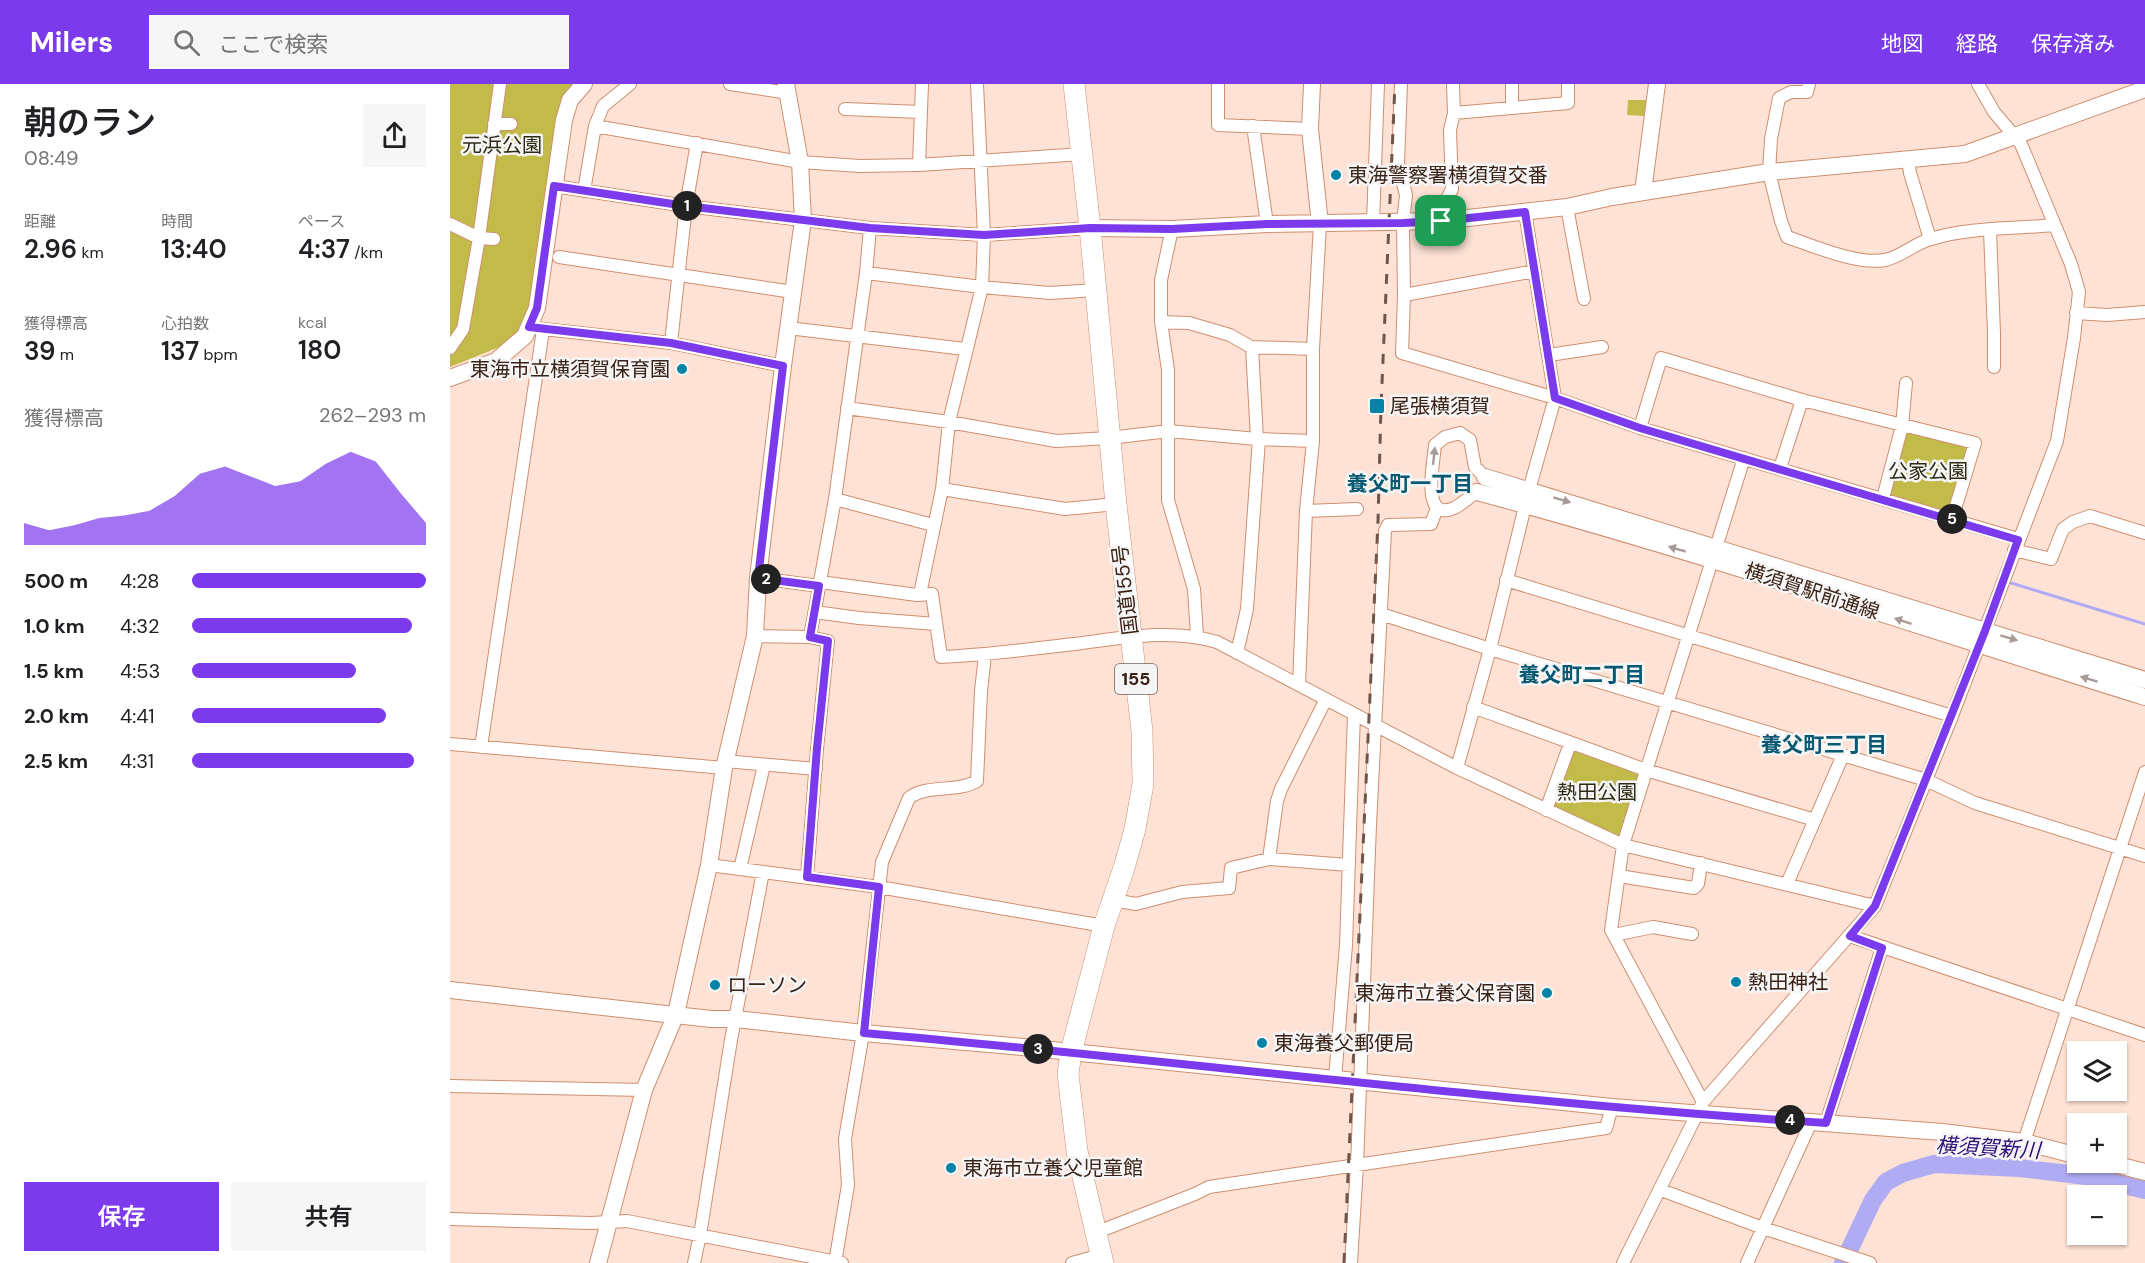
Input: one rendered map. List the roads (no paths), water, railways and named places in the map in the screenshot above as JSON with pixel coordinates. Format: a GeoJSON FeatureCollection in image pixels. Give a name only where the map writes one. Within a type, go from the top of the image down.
{"type":"FeatureCollection","features":[{"type":"Feature","properties":{"kind":"highway","name":"国道155号"},"geometry":{"type":"LineString","coordinates":[[1074,84],[1109,438],[1142,731],[1143,784],[1135,829],[1104,926],[1071,1052],[1068,1074],[1077,1151],[1102,1259]]}},
{"type":"Feature","properties":{"kind":"street"},"geometry":{"type":"LineString","coordinates":[[450,348],[463,329],[479,238],[500,84]]}},
{"type":"Feature","properties":{"kind":"street"},"geometry":{"type":"LineString","coordinates":[[481,747],[537,308],[564,120],[570,100],[584,84]]}},
{"type":"Feature","properties":{"kind":"street"},"geometry":{"type":"LineString","coordinates":[[584,191],[595,126],[603,106],[630,84]]}},
{"type":"Feature","properties":{"kind":"street"},"geometry":{"type":"LineString","coordinates":[[598,1263],[644,1090],[676,1014],[709,865],[725,765],[754,636],[758,578],[803,220],[801,162],[787,89],[730,84]]}},
{"type":"Feature","properties":{"kind":"street"},"geometry":{"type":"LineString","coordinates":[[920,165],[922,84]]}},
{"type":"Feature","properties":{"kind":"street"},"geometry":{"type":"LineString","coordinates":[[920,594],[942,489],[949,422],[981,287],[984,235],[977,84]]}},
{"type":"Feature","properties":{"kind":"street"},"geometry":{"type":"LineString","coordinates":[[1218,84],[1218,125],[1310,129]]}},
{"type":"Feature","properties":{"kind":"street"},"geometry":{"type":"LineString","coordinates":[[1299,685],[1306,511],[1313,441],[1313,349],[1320,224],[1310,129],[1312,84]]}},
{"type":"Feature","properties":{"kind":"street"},"geometry":{"type":"LineString","coordinates":[[1373,223],[1378,84]]}},
{"type":"Feature","properties":{"kind":"street"},"geometry":{"type":"LineString","coordinates":[[1401,84],[1398,163],[1406,195],[1403,223],[1402,353],[1555,398],[1640,428],[1952,519],[2051,559],[2063,529],[2090,516],[2145,533]]}},
{"type":"Feature","properties":{"kind":"street"},"geometry":{"type":"LineString","coordinates":[[1441,221],[1441,211],[1452,189],[1450,130],[1454,113],[1454,84]]}},
{"type":"Feature","properties":{"kind":"street"},"geometry":{"type":"LineString","coordinates":[[1512,84],[1512,108]]}},
{"type":"Feature","properties":{"kind":"street"},"geometry":{"type":"LineString","coordinates":[[1454,113],[1568,103],[1568,84]]}},
{"type":"Feature","properties":{"kind":"street"},"geometry":{"type":"LineString","coordinates":[[1643,192],[1657,84]]}},
{"type":"Feature","properties":{"kind":"street"},"geometry":{"type":"LineString","coordinates":[[1809,84],[1808,92],[1791,92],[1779,98],[1771,139],[1769,172],[1787,237],[1848,256],[1887,260],[1930,239],[1972,231],[2054,225]]}},
{"type":"Feature","properties":{"kind":"street"},"geometry":{"type":"LineString","coordinates":[[1978,84],[1994,112],[2020,144],[2071,264],[2079,292],[2091,313]]}},
{"type":"Feature","properties":{"kind":"street"},"geometry":{"type":"LineString","coordinates":[[554,186],[686,206],[870,228],[984,235],[1090,228],[1172,229],[1267,224],[1441,221],[1567,207],[1643,192],[1769,172],[1965,154],[2145,89]]}},
{"type":"Feature","properties":{"kind":"street"},"geometry":{"type":"LineString","coordinates":[[845,109],[921,112]]}},
{"type":"Feature","properties":{"kind":"street"},"geometry":{"type":"LineString","coordinates":[[494,124],[511,124]]}},
{"type":"Feature","properties":{"kind":"street"},"geometry":{"type":"LineString","coordinates":[[595,126],[801,162],[860,166],[980,162],[1082,154]]}},
{"type":"Feature","properties":{"kind":"street"},"geometry":{"type":"LineString","coordinates":[[1253,126],[1267,224]]}},
{"type":"Feature","properties":{"kind":"street"},"geometry":{"type":"LineString","coordinates":[[671,343],[686,206],[697,143]]}},
{"type":"Feature","properties":{"kind":"street"},"geometry":{"type":"LineString","coordinates":[[1908,159],[1930,239]]}},
{"type":"Feature","properties":{"kind":"street"},"geometry":{"type":"LineString","coordinates":[[1567,207],[1584,299]]}},
{"type":"Feature","properties":{"kind":"street"},"geometry":{"type":"LineString","coordinates":[[1457,768],[1555,398],[1525,212]]}},
{"type":"Feature","properties":{"kind":"street"},"geometry":{"type":"LineString","coordinates":[[450,224],[479,238],[494,239]]}},
{"type":"Feature","properties":{"kind":"street"},"geometry":{"type":"LineString","coordinates":[[810,637],[835,500],[870,228]]}},
{"type":"Feature","properties":{"kind":"street"},"geometry":{"type":"LineString","coordinates":[[1172,229],[1161,280],[1161,322],[1168,370],[1168,501],[1194,589],[1197,636]]}},
{"type":"Feature","properties":{"kind":"street"},"geometry":{"type":"LineString","coordinates":[[1990,231],[1994,367]]}},
{"type":"Feature","properties":{"kind":"street"},"geometry":{"type":"LineString","coordinates":[[559,257],[793,292]]}},
{"type":"Feature","properties":{"kind":"street"},"geometry":{"type":"LineString","coordinates":[[1404,295],[1535,271]]}},
{"type":"Feature","properties":{"kind":"street"},"geometry":{"type":"LineString","coordinates":[[866,273],[1050,293],[1096,290]]}},
{"type":"Feature","properties":{"kind":"street"},"geometry":{"type":"LineString","coordinates":[[1623,1263],[1700,1108],[1875,906],[1952,716],[2057,441],[2073,348],[2079,292]]}},
{"type":"Feature","properties":{"kind":"street"},"geometry":{"type":"LineString","coordinates":[[2076,313],[2107,315],[2145,312]]}},
{"type":"Feature","properties":{"kind":"street"},"geometry":{"type":"LineString","coordinates":[[1161,322],[1189,323],[1230,335],[1252,347],[1313,349]]}},
{"type":"Feature","properties":{"kind":"street"},"geometry":{"type":"LineString","coordinates":[[450,378],[496,361],[536,328],[671,343],[783,366]]}},
{"type":"Feature","properties":{"kind":"street"},"geometry":{"type":"LineString","coordinates":[[788,328],[965,349]]}},
{"type":"Feature","properties":{"kind":"street"},"geometry":{"type":"LineString","coordinates":[[1549,355],[1602,346]]}},
{"type":"Feature","properties":{"kind":"street"},"geometry":{"type":"LineString","coordinates":[[1237,653],[1247,609],[1258,439],[1252,347]]}},
{"type":"Feature","properties":{"kind":"street"},"geometry":{"type":"LineString","coordinates":[[1640,428],[1661,358],[1802,400],[1975,443],[1952,519]]}},
{"type":"Feature","properties":{"kind":"street"},"geometry":{"type":"LineString","coordinates":[[1883,498],[1902,426],[1906,383]]}},
{"type":"Feature","properties":{"kind":"street"},"geometry":{"type":"LineString","coordinates":[[1780,468],[1802,400]]}},
{"type":"Feature","properties":{"kind":"street"},"geometry":{"type":"LineString","coordinates":[[847,408],[949,422],[1056,441],[1169,431],[1258,439],[1313,441]]}},
{"type":"Feature","properties":{"kind":"street"},"geometry":{"type":"LineString","coordinates":[[1460,433],[1470,440],[1481,484],[1456,508],[1444,510],[1437,508],[1430,497],[1435,446],[1444,437],[1460,433]]}},
{"type":"Feature","properties":{"kind":"street"},"geometry":{"type":"LineString","coordinates":[[1700,1108],[1611,930],[1623,845],[1744,458]]}},
{"type":"Feature","properties":{"kind":"street","name":"横須賀駅前通線"},"geometry":{"type":"LineString","coordinates":[[1481,484],[1714,553],[1982,638],[2145,696]]}},
{"type":"Feature","properties":{"kind":"street"},"geometry":{"type":"LineString","coordinates":[[942,489],[1065,509],[1116,504]]}},
{"type":"Feature","properties":{"kind":"street"},"geometry":{"type":"LineString","coordinates":[[835,500],[933,525]]}},
{"type":"Feature","properties":{"kind":"street"},"geometry":{"type":"LineString","coordinates":[[1351,1263],[1386,527],[1395,524],[1431,524],[1437,508]]}},
{"type":"Feature","properties":{"kind":"street"},"geometry":{"type":"LineString","coordinates":[[1306,511],[1357,509]]}},
{"type":"Feature","properties":{"kind":"street"},"geometry":{"type":"LineString","coordinates":[[758,578],[917,595],[932,594],[941,657],[986,655],[1131,636],[1197,636],[1217,642],[1457,768],[1623,845],[1875,906]]}},
{"type":"Feature","properties":{"kind":"street"},"geometry":{"type":"LineString","coordinates":[[1506,580],[1952,716]]}},
{"type":"Feature","properties":{"kind":"street"},"geometry":{"type":"LineString","coordinates":[[815,612],[936,624]]}},
{"type":"Feature","properties":{"kind":"street"},"geometry":{"type":"LineString","coordinates":[[1381,614],[1926,780],[1975,803],[2145,856]]}},
{"type":"Feature","properties":{"kind":"street"},"geometry":{"type":"LineString","coordinates":[[754,636],[810,637],[828,641],[807,877]]}},
{"type":"Feature","properties":{"kind":"street","name":"横須賀駅前通線"},"geometry":{"type":"LineString","coordinates":[[1982,638],[2145,680]]}},
{"type":"Feature","properties":{"kind":"street"},"geometry":{"type":"LineString","coordinates":[[450,1219],[591,1223],[627,1221],[838,1262],[848,1185],[845,1139],[864,1033],[882,862],[909,798],[930,790],[966,787],[977,781],[981,692],[986,655]]}},
{"type":"Feature","properties":{"kind":"street"},"geometry":{"type":"LineString","coordinates":[[1269,859],[1277,801],[1281,789],[1326,699]]}},
{"type":"Feature","properties":{"kind":"street"},"geometry":{"type":"LineString","coordinates":[[1473,707],[1646,770],[1815,820]]}},
{"type":"Feature","properties":{"kind":"street"},"geometry":{"type":"LineString","coordinates":[[1335,1079],[1346,945],[1354,714]]}},
{"type":"Feature","properties":{"kind":"street"},"geometry":{"type":"LineString","coordinates":[[450,744],[725,765],[816,769]]}},
{"type":"Feature","properties":{"kind":"street"},"geometry":{"type":"LineString","coordinates":[[1546,810],[1570,744]]}},
{"type":"Feature","properties":{"kind":"street"},"geometry":{"type":"LineString","coordinates":[[1787,884],[1843,755]]}},
{"type":"Feature","properties":{"kind":"street"},"geometry":{"type":"LineString","coordinates":[[740,869],[764,765]]}},
{"type":"Feature","properties":{"kind":"street"},"geometry":{"type":"LineString","coordinates":[[2024,1143],[2145,772]]}},
{"type":"Feature","properties":{"kind":"street"},"geometry":{"type":"LineString","coordinates":[[1113,900],[1136,904],[1182,892],[1229,888],[1231,868],[1269,859],[1349,865]]}},
{"type":"Feature","properties":{"kind":"street"},"geometry":{"type":"LineString","coordinates":[[1619,876],[1694,888],[1698,884],[1701,864]]}},
{"type":"Feature","properties":{"kind":"street"},"geometry":{"type":"LineString","coordinates":[[709,865],[879,887],[1104,926]]}},
{"type":"Feature","properties":{"kind":"street"},"geometry":{"type":"LineString","coordinates":[[694,1263],[763,872]]}},
{"type":"Feature","properties":{"kind":"street"},"geometry":{"type":"LineString","coordinates":[[1614,935],[1653,927],[1692,934]]}},
{"type":"Feature","properties":{"kind":"street"},"geometry":{"type":"LineString","coordinates":[[1850,936],[2145,1035]]}},
{"type":"Feature","properties":{"kind":"street"},"geometry":{"type":"LineString","coordinates":[[1747,1263],[1819,1122],[1882,948]]}},
{"type":"Feature","properties":{"kind":"street"},"geometry":{"type":"LineString","coordinates":[[450,990],[711,1019],[736,1019],[1612,1107],[1700,1108],[1819,1122],[1942,1132],[2024,1143],[2067,1153]]}},
{"type":"Feature","properties":{"kind":"street"},"geometry":{"type":"LineString","coordinates":[[450,1086],[644,1090]]}},
{"type":"Feature","properties":{"kind":"street"},"geometry":{"type":"LineString","coordinates":[[1095,1233],[1209,1187],[1606,1128],[1612,1107]]}},
{"type":"Feature","properties":{"kind":"street"},"geometry":{"type":"LineString","coordinates":[[2127,1167],[2145,1172]]}},
{"type":"Feature","properties":{"kind":"street"},"geometry":{"type":"LineString","coordinates":[[1661,1190],[1763,1228],[1870,1263]]}},
{"type":"Feature","properties":{"kind":"street"},"geometry":{"type":"LineString","coordinates":[[1072,1263],[1102,1259]]}},
{"type":"Feature","properties":{"kind":"waterway"},"geometry":{"type":"LineString","coordinates":[[2011,583],[2145,624]]}},
{"type":"Feature","properties":{"kind":"waterway","name":"横須賀新川"},"geometry":{"type":"LineString","coordinates":[[1843,1263],[1873,1200],[1886,1182],[1903,1173],[1934,1164],[2019,1168],[2086,1176],[2145,1190]]}},
{"type":"Feature","properties":{"kind":"railway"},"geometry":{"type":"LineString","coordinates":[[1344,1263],[1378,521],[1395,84]]}},
{"type":"Feature","properties":{"kind":"place","name":"東海警察署横須賀交番"},"geometry":{"type":"Point","coordinates":[1336,175]}},
{"type":"Feature","properties":{"kind":"place","name":"東海市立横須賀保育園"},"geometry":{"type":"Point","coordinates":[682,369]}},
{"type":"Feature","properties":{"kind":"place","name":"尾張横須賀"},"geometry":{"type":"Point","coordinates":[1377,406]}},
{"type":"Feature","properties":{"kind":"place","name":"熱田神社"},"geometry":{"type":"Point","coordinates":[1736,982]}},
{"type":"Feature","properties":{"kind":"place","name":"ローソン"},"geometry":{"type":"Point","coordinates":[715,985]}},
{"type":"Feature","properties":{"kind":"place","name":"東海市立養父保育園"},"geometry":{"type":"Point","coordinates":[1547,993]}},
{"type":"Feature","properties":{"kind":"place","name":"東海養父郵便局"},"geometry":{"type":"Point","coordinates":[1262,1043]}},
{"type":"Feature","properties":{"kind":"place","name":"東海市立養父児童館"},"geometry":{"type":"Point","coordinates":[951,1168]}},
{"type":"Feature","properties":{"kind":"district","name":"養父町一丁目"},"geometry":{"type":"Point","coordinates":[1410,484]}},
{"type":"Feature","properties":{"kind":"district","name":"養父町二丁目"},"geometry":{"type":"Point","coordinates":[1582,675]}},
{"type":"Feature","properties":{"kind":"district","name":"養父町三丁目"},"geometry":{"type":"Point","coordinates":[1824,745]}},
{"type":"Feature","properties":{"kind":"park label","name":"元浜公園"},"geometry":{"type":"Point","coordinates":[502,145]}},
{"type":"Feature","properties":{"kind":"park label","name":"公家公園"},"geometry":{"type":"Point","coordinates":[1928,471]}},
{"type":"Feature","properties":{"kind":"park label","name":"熱田公園"},"geometry":{"type":"Point","coordinates":[1597,792]}}]}
